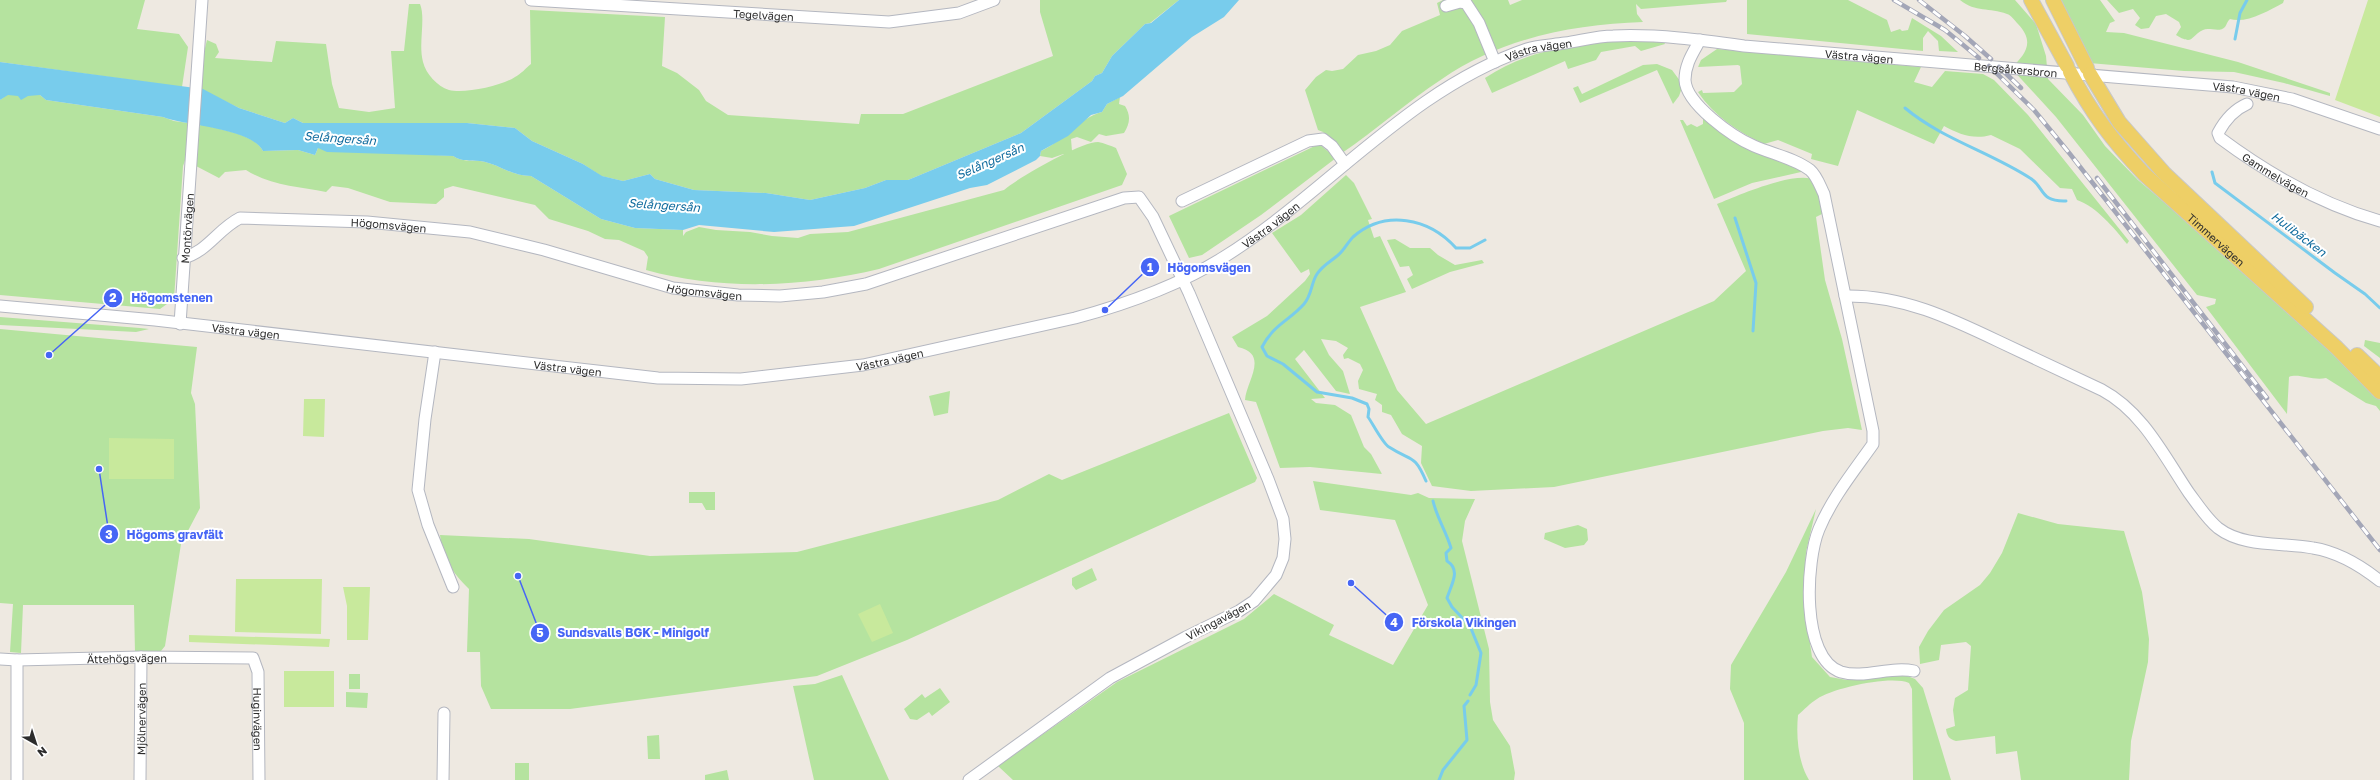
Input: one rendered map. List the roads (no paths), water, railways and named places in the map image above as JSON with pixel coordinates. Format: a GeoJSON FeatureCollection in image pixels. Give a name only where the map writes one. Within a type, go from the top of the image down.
{"type":"FeatureCollection","features":[{"type":"Feature","properties":{"kind":"main road","name":"Timmervägen"},"geometry":{"type":"LineString","coordinates":[[2031,0],[2089,109],[2117,145],[2144,174],[2337,348],[2380,392]]}},
{"type":"Feature","properties":{"kind":"main road","name":"Timmervägen"},"geometry":{"type":"LineString","coordinates":[[2053,0],[2089,71],[2119,122],[2164,173],[2380,377]]}},
{"type":"Feature","properties":{"kind":"street","name":"Montörvägen"},"geometry":{"type":"LineString","coordinates":[[180,324],[183,258],[202,0]]}},
{"type":"Feature","properties":{"kind":"street","name":"Tegelvägen"},"geometry":{"type":"LineString","coordinates":[[531,0],[889,22],[959,13],[994,0]]}},
{"type":"Feature","properties":{"kind":"street"},"geometry":{"type":"LineString","coordinates":[[1446,6],[1460,2],[1466,3],[1479,23],[1495,62]]}},
{"type":"Feature","properties":{"kind":"street","name":"Västra vägen"},"geometry":{"type":"LineString","coordinates":[[0,306],[180,324],[658,378],[741,379],[863,365],[1067,320],[1134,301],[1183,280],[1224,257],[1264,228],[1438,94],[1495,62],[1529,48],[1611,36],[1700,40],[1924,61]]}},
{"type":"Feature","properties":{"kind":"street"},"geometry":{"type":"LineString","coordinates":[[1700,40],[1687,62],[1685,81],[1697,105],[1726,130],[1753,146],[1802,165],[1811,171],[1818,180],[1824,194],[1874,438],[1873,444],[1827,511],[1818,530],[1813,548],[1810,584],[1813,634],[1824,660],[1841,672],[1856,673],[1902,669],[1914,671]]}},
{"type":"Feature","properties":{"kind":"street","name":"Bergsåkersbron"},"geometry":{"type":"LineString","coordinates":[[1924,61],[2068,69],[2089,71],[2107,75]]}},
{"type":"Feature","properties":{"kind":"street","name":"Västra vägen"},"geometry":{"type":"LineString","coordinates":[[2107,75],[2243,88],[2292,99],[2327,109],[2380,129]]}},
{"type":"Feature","properties":{"kind":"street","name":"Gammelvägen"},"geometry":{"type":"LineString","coordinates":[[2247,104],[2241,107],[2225,121],[2218,133],[2220,138],[2277,176],[2330,202],[2380,221]]}},
{"type":"Feature","properties":{"kind":"street"},"geometry":{"type":"LineString","coordinates":[[1182,201],[1308,141],[1323,139],[1332,146],[1346,164]]}},
{"type":"Feature","properties":{"kind":"street","name":"Högomsvägen"},"geometry":{"type":"LineString","coordinates":[[183,258],[194,255],[205,247],[223,228],[240,218],[390,224],[470,232],[544,250],[673,288],[738,295],[780,296],[823,292],[866,284],[1133,196],[1139,197],[1146,206],[1183,280]]}},
{"type":"Feature","properties":{"kind":"street","name":"Vikingavägen"},"geometry":{"type":"LineString","coordinates":[[969,780],[1110,678],[1254,601],[1276,575],[1284,551],[1285,539],[1283,519],[1183,280]]}},
{"type":"Feature","properties":{"kind":"street"},"geometry":{"type":"LineString","coordinates":[[1845,296],[1868,296],[1920,307],[1951,319],[2114,396],[2133,412],[2148,431],[2199,507],[2218,528],[2238,539],[2314,548],[2336,555],[2351,560],[2380,581]]}},
{"type":"Feature","properties":{"kind":"street"},"geometry":{"type":"LineString","coordinates":[[435,352],[425,419],[418,490],[427,522],[453,587]]}},
{"type":"Feature","properties":{"kind":"street","name":"Ättehögsvägen"},"geometry":{"type":"LineString","coordinates":[[0,659],[17,660],[141,657],[253,658]]}},
{"type":"Feature","properties":{"kind":"street","name":"Mjölnervägen"},"geometry":{"type":"LineString","coordinates":[[140,780],[141,657]]}},
{"type":"Feature","properties":{"kind":"street","name":"Huginvägen"},"geometry":{"type":"LineString","coordinates":[[253,658],[258,672],[259,780]]}},
{"type":"Feature","properties":{"kind":"street"},"geometry":{"type":"LineString","coordinates":[[17,660],[18,780]]}},
{"type":"Feature","properties":{"kind":"street"},"geometry":{"type":"LineString","coordinates":[[443,780],[444,713]]}},
{"type":"Feature","properties":{"kind":"water","name":"Selångersån"},"geometry":{"type":"Polygon","coordinates":[[[1179,0],[1239,0],[1224,17],[1192,37],[1123,96],[1107,104],[1102,112],[1091,115],[1068,136],[1041,151],[1040,156],[1036,160],[987,185],[970,188],[854,226],[774,232],[699,225],[683,230],[635,228],[601,219],[531,176],[517,174],[480,161],[463,160],[453,156],[327,152],[318,148],[315,155],[298,150],[263,151],[256,143],[246,137],[163,117],[46,100],[40,95],[28,96],[21,100],[18,96],[8,95],[0,100],[0,62],[203,89],[239,108],[285,123],[293,118],[303,123],[467,123],[515,128],[532,141],[583,164],[602,176],[623,181],[650,174],[655,179],[694,190],[766,193],[810,200],[865,188],[886,180],[908,180],[1021,133],[1092,81],[1095,76],[1102,73],[1112,56],[1145,24],[1151,23],[1179,0]]]}},
{"type":"Feature","properties":{"kind":"waterway","name":"Hulibäcken"},"geometry":{"type":"LineString","coordinates":[[2235,39],[2240,13],[2247,0]]}},
{"type":"Feature","properties":{"kind":"waterway"},"geometry":{"type":"LineString","coordinates":[[1905,108],[1919,119],[1950,137],[1999,160],[2030,178],[2047,197],[2057,201],[2066,201]]}},
{"type":"Feature","properties":{"kind":"waterway","name":"Hulibäcken"},"geometry":{"type":"LineString","coordinates":[[2212,172],[2215,183],[2365,294],[2380,308]]}},
{"type":"Feature","properties":{"kind":"waterway"},"geometry":{"type":"LineString","coordinates":[[1735,218],[1756,283],[1753,331]]}},
{"type":"Feature","properties":{"kind":"waterway"},"geometry":{"type":"LineString","coordinates":[[1426,481],[1422,472],[1412,459],[1397,452],[1384,442],[1368,417],[1369,409],[1367,404],[1352,398],[1317,392],[1283,364],[1267,356],[1262,347],[1272,333],[1304,304],[1309,297],[1315,278],[1319,271],[1339,254],[1353,237],[1366,228],[1393,220],[1406,221],[1420,224],[1433,230],[1456,248],[1470,248],[1485,240]]}},
{"type":"Feature","properties":{"kind":"waterway"},"geometry":{"type":"LineString","coordinates":[[1433,501],[1451,548],[1446,553],[1447,561],[1454,568],[1453,582],[1447,598],[1452,607],[1470,626],[1481,653],[1476,685],[1470,695]]}},
{"type":"Feature","properties":{"kind":"waterway"},"geometry":{"type":"LineString","coordinates":[[1439,780],[1443,770],[1467,740],[1464,706],[1468,701]]}},
{"type":"Feature","properties":{"kind":"railway"},"geometry":{"type":"LineString","coordinates":[[1894,0],[1945,30],[1979,58]]}},
{"type":"Feature","properties":{"kind":"railway"},"geometry":{"type":"LineString","coordinates":[[1919,0],[1965,36],[1991,59]]}},
{"type":"Feature","properties":{"kind":"railway"},"geometry":{"type":"LineString","coordinates":[[1989,66],[2034,110],[2070,154],[2380,550]]}},
{"type":"Feature","properties":{"kind":"railway"},"geometry":{"type":"LineString","coordinates":[[1999,67],[2021,88]]}},
{"type":"Feature","properties":{"kind":"railway"},"geometry":{"type":"LineString","coordinates":[[2097,178],[2267,398]]}},
{"type":"Feature","properties":{"kind":"place","name":"Högomsvägen"},"geometry":{"type":"Point","coordinates":[1105,310]}},
{"type":"Feature","properties":{"kind":"place","name":"Högomstenen"},"geometry":{"type":"Point","coordinates":[49,355]}},
{"type":"Feature","properties":{"kind":"place","name":"Högoms gravfält"},"geometry":{"type":"Point","coordinates":[99,469]}},
{"type":"Feature","properties":{"kind":"place","name":"Sundsvalls BGK - Minigolf"},"geometry":{"type":"Point","coordinates":[518,576]}},
{"type":"Feature","properties":{"kind":"place","name":"Förskola Vikingen"},"geometry":{"type":"Point","coordinates":[1351,583]}}]}
